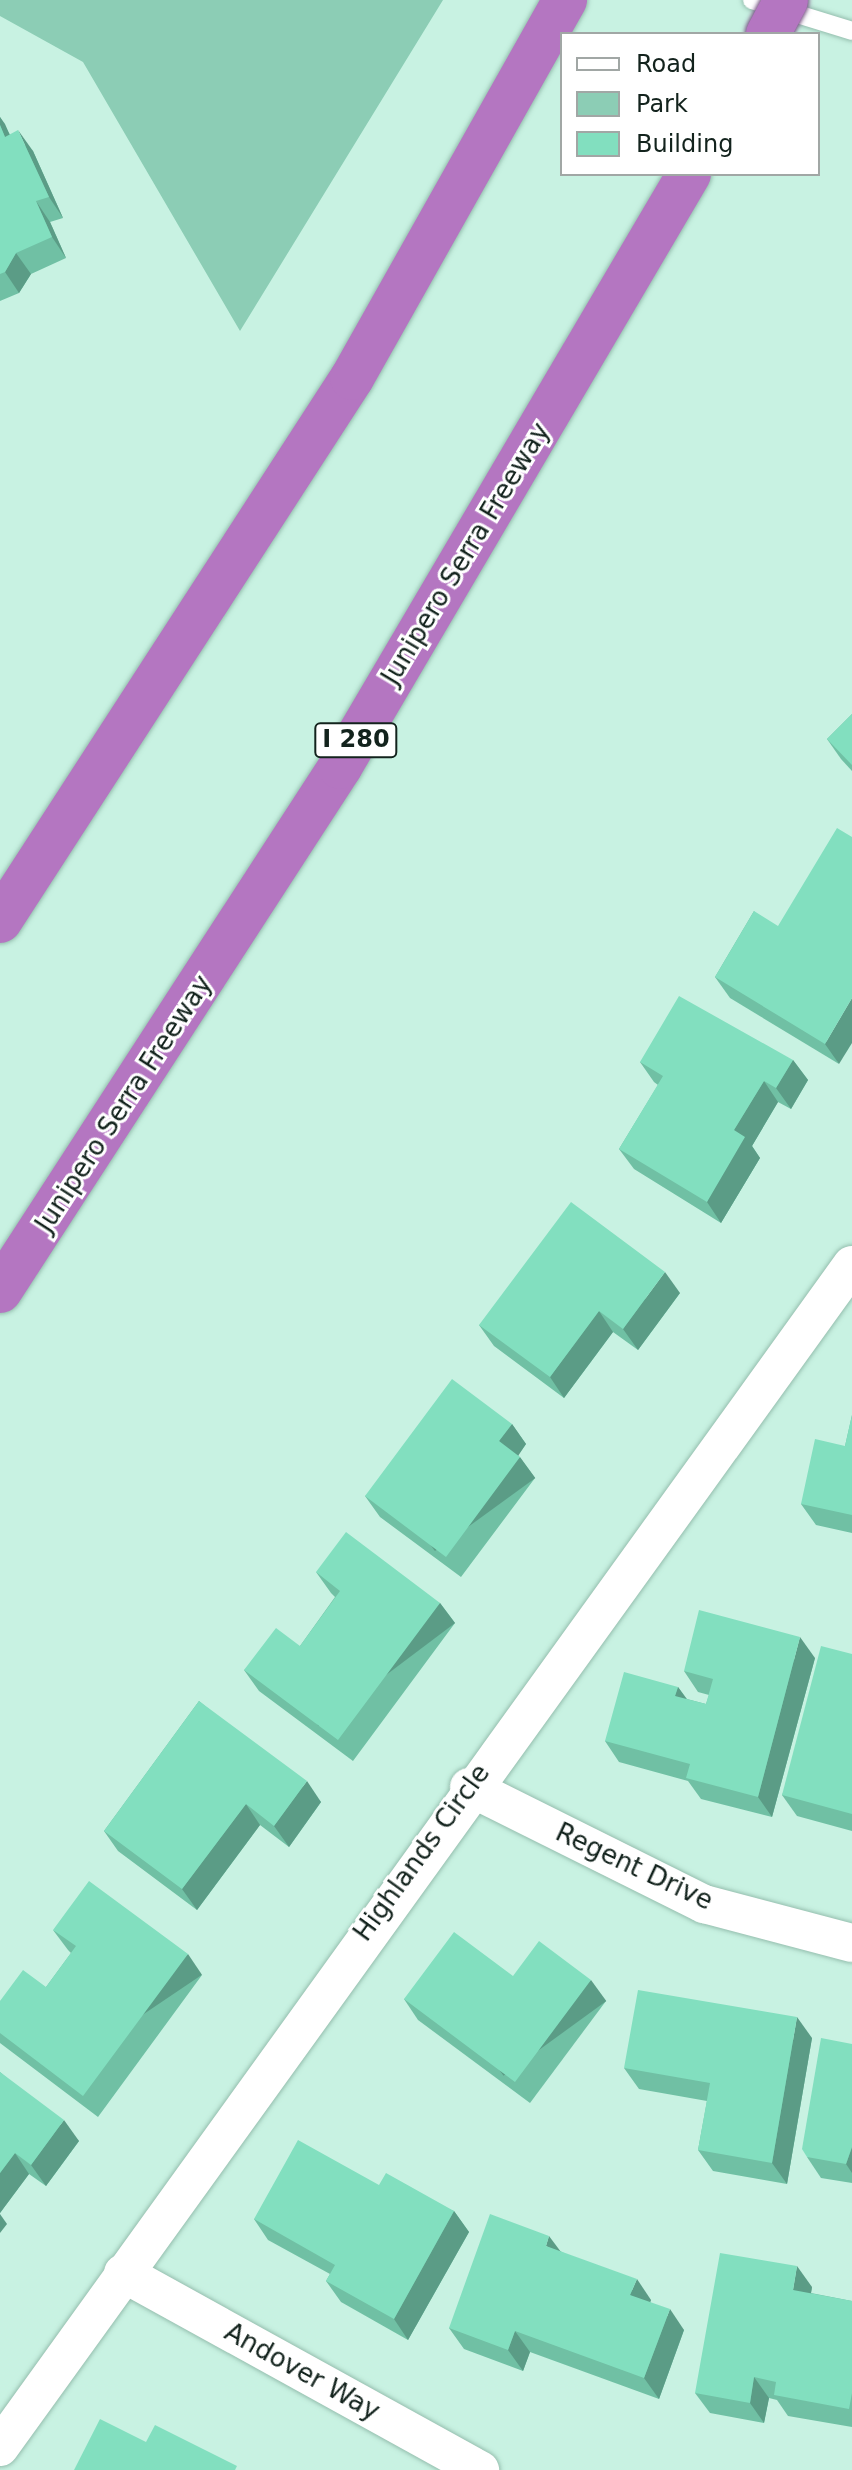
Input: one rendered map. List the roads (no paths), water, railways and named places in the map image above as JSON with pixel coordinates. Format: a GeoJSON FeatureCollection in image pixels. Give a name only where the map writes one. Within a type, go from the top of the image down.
{"type":"FeatureCollection","features":[{"type":"Feature","properties":{"kind":"highway"},"geometry":{"type":"LineString","coordinates":[[769,32],[786,0]]}},
{"type":"Feature","properties":{"kind":"highway"},"geometry":{"type":"LineString","coordinates":[[0,921],[352,378],[557,16]]}},
{"type":"Feature","properties":{"kind":"highway","name":"Junipero Serra Freeway"},"geometry":{"type":"LineString","coordinates":[[0,1291],[340,767],[688,176]]}},
{"type":"Feature","properties":{"kind":"street","name":"Highlands Circle"},"geometry":{"type":"LineString","coordinates":[[0,2447],[469,1787],[850,1272]]}},
{"type":"Feature","properties":{"kind":"street","name":"Regent Drive"},"geometry":{"type":"LineString","coordinates":[[469,1787],[704,1904],[852,1943]]}},
{"type":"Feature","properties":{"kind":"street","name":"Andover Way"},"geometry":{"type":"LineString","coordinates":[[123,2273],[480,2470]]}},
{"type":"Feature","properties":{"kind":"lane"},"geometry":{"type":"LineString","coordinates":[[752,0],[852,31]]}}]}
